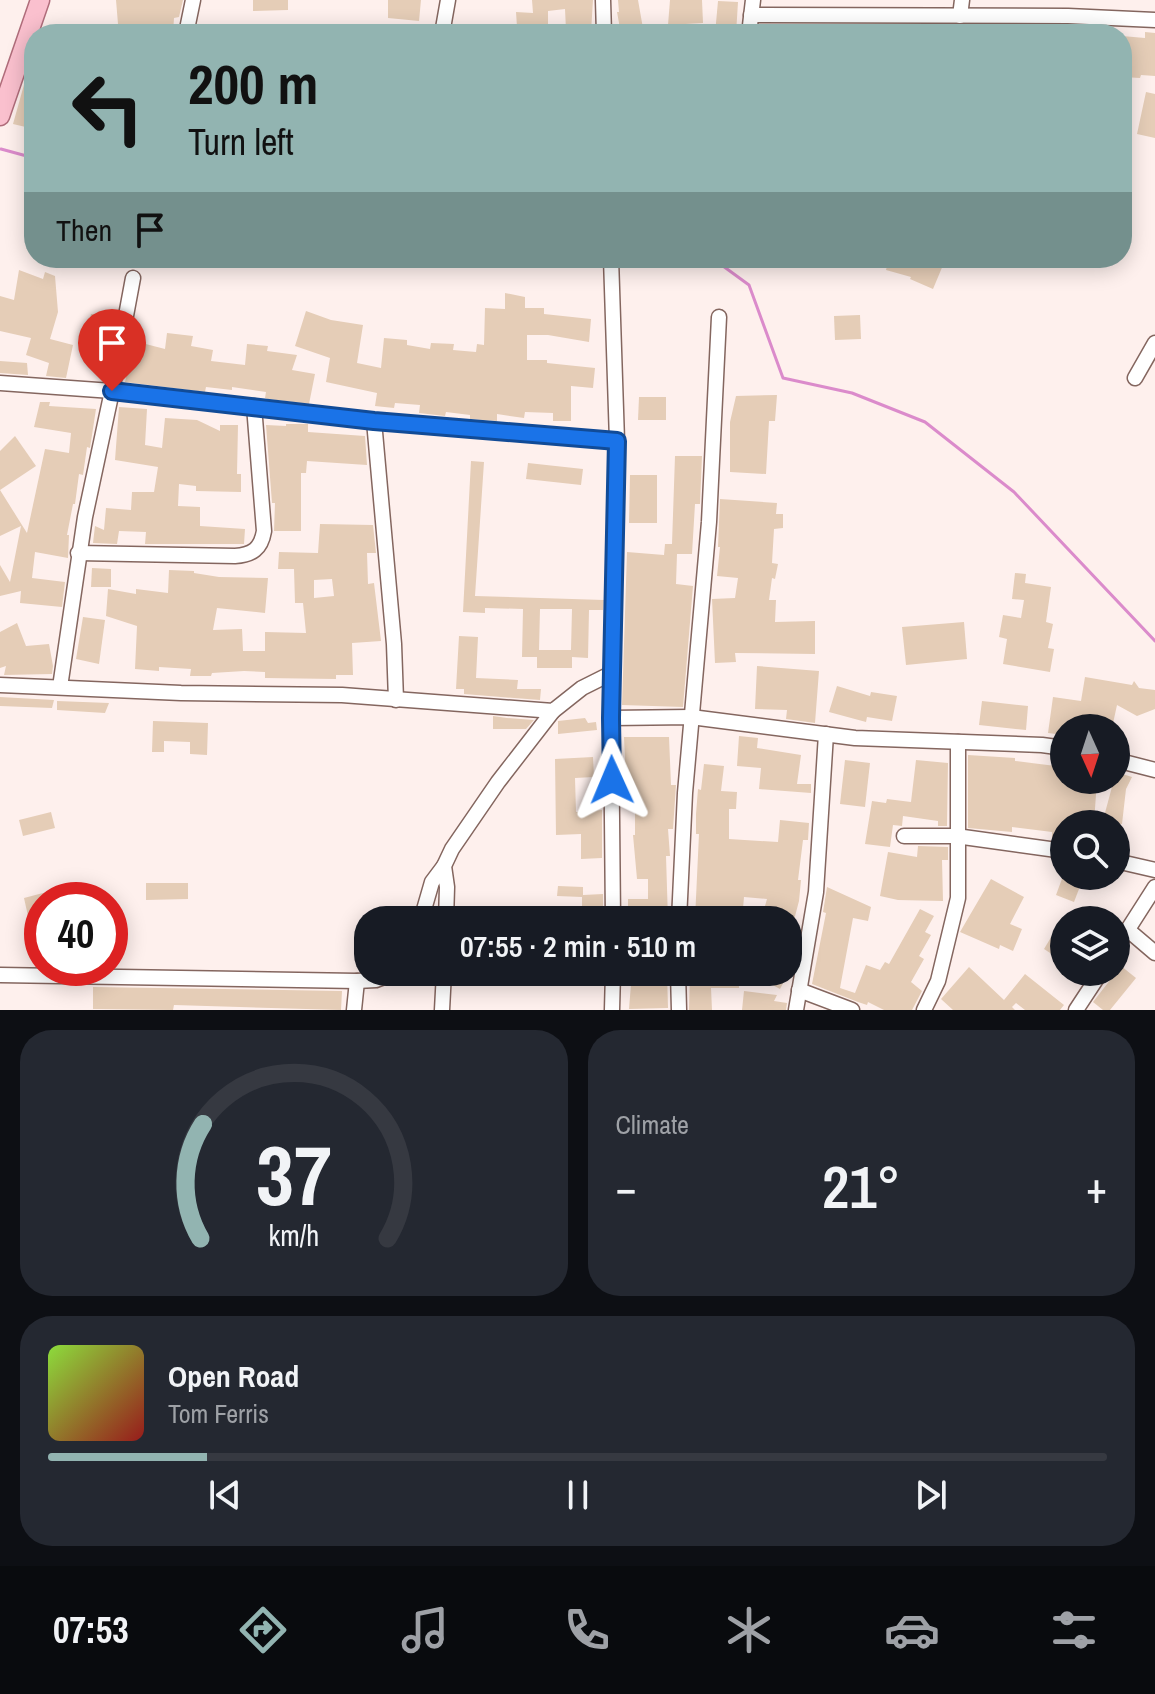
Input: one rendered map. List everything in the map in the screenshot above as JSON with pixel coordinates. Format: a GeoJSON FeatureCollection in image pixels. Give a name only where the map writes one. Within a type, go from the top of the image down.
{"type":"FeatureCollection","features":[{"type":"Feature","properties":{"kind":"main road"},"geometry":{"type":"LineString","coordinates":[[32,24],[40,0]]}},
{"type":"Feature","properties":{"kind":"main road"},"geometry":{"type":"LineString","coordinates":[[0,116],[24,46]]}},
{"type":"Feature","properties":{"kind":"street"},"geometry":{"type":"LineString","coordinates":[[188,24],[193,0]]}},
{"type":"Feature","properties":{"kind":"street"},"geometry":{"type":"LineString","coordinates":[[444,24],[448,0]]}},
{"type":"Feature","properties":{"kind":"street"},"geometry":{"type":"LineString","coordinates":[[603,0],[604,24]]}},
{"type":"Feature","properties":{"kind":"street"},"geometry":{"type":"LineString","coordinates":[[960,16],[962,0]]}},
{"type":"Feature","properties":{"kind":"street"},"geometry":{"type":"LineString","coordinates":[[752,8],[1155,20]]}},
{"type":"Feature","properties":{"kind":"street"},"geometry":{"type":"LineString","coordinates":[[611,268],[617,441],[611,718],[613,906]]}},
{"type":"Feature","properties":{"kind":"street"},"geometry":{"type":"LineString","coordinates":[[60,687],[78,553],[133,278]]}},
{"type":"Feature","properties":{"kind":"street"},"geometry":{"type":"LineString","coordinates":[[680,906],[691,717],[709,522],[719,317]]}},
{"type":"Feature","properties":{"kind":"street"},"geometry":{"type":"LineString","coordinates":[[1135,378],[1155,343]]}},
{"type":"Feature","properties":{"kind":"street"},"geometry":{"type":"LineString","coordinates":[[0,383],[112,391],[374,421],[617,441]]}},
{"type":"Feature","properties":{"kind":"street"},"geometry":{"type":"LineString","coordinates":[[78,553],[235,556],[249,555],[259,547],[264,531],[254,406]]}},
{"type":"Feature","properties":{"kind":"street"},"geometry":{"type":"LineString","coordinates":[[374,421],[394,644],[396,700]]}},
{"type":"Feature","properties":{"kind":"street"},"geometry":{"type":"LineString","coordinates":[[425,906],[432,882],[476,812],[553,711],[582,688],[612,673]]}},
{"type":"Feature","properties":{"kind":"street"},"geometry":{"type":"LineString","coordinates":[[0,685],[181,693],[342,695],[553,711]]}},
{"type":"Feature","properties":{"kind":"street"},"geometry":{"type":"LineString","coordinates":[[611,718],[691,717],[826,734],[1050,746]]}},
{"type":"Feature","properties":{"kind":"street"},"geometry":{"type":"LineString","coordinates":[[796,1010],[816,892],[826,734]]}},
{"type":"Feature","properties":{"kind":"street"},"geometry":{"type":"LineString","coordinates":[[924,1010],[938,981],[958,898],[958,742]]}},
{"type":"Feature","properties":{"kind":"street"},"geometry":{"type":"LineString","coordinates":[[1130,764],[1155,770]]}},
{"type":"Feature","properties":{"kind":"street"},"geometry":{"type":"LineString","coordinates":[[904,836],[956,836],[1050,849]]}},
{"type":"Feature","properties":{"kind":"street"},"geometry":{"type":"LineString","coordinates":[[1130,864],[1155,870]]}},
{"type":"Feature","properties":{"kind":"street"},"geometry":{"type":"LineString","coordinates":[[444,866],[446,906]]}},
{"type":"Feature","properties":{"kind":"street"},"geometry":{"type":"LineString","coordinates":[[1130,927],[1155,887]]}},
{"type":"Feature","properties":{"kind":"street"},"geometry":{"type":"LineString","coordinates":[[1130,932],[1155,953]]}},
{"type":"Feature","properties":{"kind":"street"},"geometry":{"type":"LineString","coordinates":[[0,975],[354,981]]}},
{"type":"Feature","properties":{"kind":"street"},"geometry":{"type":"LineString","coordinates":[[354,1010],[356,986]]}},
{"type":"Feature","properties":{"kind":"street"},"geometry":{"type":"LineString","coordinates":[[442,1010],[443,986]]}},
{"type":"Feature","properties":{"kind":"street"},"geometry":{"type":"LineString","coordinates":[[612,1010],[613,986]]}},
{"type":"Feature","properties":{"kind":"street"},"geometry":{"type":"LineString","coordinates":[[678,986],[679,1010]]}},
{"type":"Feature","properties":{"kind":"street"},"geometry":{"type":"LineString","coordinates":[[1076,1010],[1092,986]]}},
{"type":"Feature","properties":{"kind":"street"},"geometry":{"type":"LineString","coordinates":[[799,990],[852,1010]]}},
{"type":"Feature","properties":{"kind":"building"},"geometry":{"type":"Polygon","coordinates":[[[116,0],[183,0],[179,17],[174,18],[174,24],[118,24],[116,0]]]}},
{"type":"Feature","properties":{"kind":"building"},"geometry":{"type":"Polygon","coordinates":[[[253,0],[288,0],[288,10],[253,11],[253,0]]]}},
{"type":"Feature","properties":{"kind":"building"},"geometry":{"type":"Polygon","coordinates":[[[388,0],[421,0],[419,21],[388,18],[388,0]]]}},
{"type":"Feature","properties":{"kind":"building"},"geometry":{"type":"Polygon","coordinates":[[[532,0],[593,0],[592,24],[566,24],[565,9],[548,11],[548,24],[517,24],[516,12],[533,13],[532,0]]]}},
{"type":"Feature","properties":{"kind":"building"},"geometry":{"type":"Polygon","coordinates":[[[618,0],[638,0],[642,24],[619,24],[618,0]]]}},
{"type":"Feature","properties":{"kind":"building"},"geometry":{"type":"Polygon","coordinates":[[[670,0],[702,0],[703,23],[668,24],[670,0]]]}},
{"type":"Feature","properties":{"kind":"building"},"geometry":{"type":"Polygon","coordinates":[[[718,1],[738,2],[737,24],[716,24],[718,1]]]}},
{"type":"Feature","properties":{"kind":"building"},"geometry":{"type":"Polygon","coordinates":[[[1145,32],[1155,33],[1155,76],[1132,78],[1132,37],[1145,38],[1145,32]]]}},
{"type":"Feature","properties":{"kind":"building"},"geometry":{"type":"Polygon","coordinates":[[[24,85],[24,127],[13,124],[24,85]]]}},
{"type":"Feature","properties":{"kind":"building"},"geometry":{"type":"Polygon","coordinates":[[[1146,92],[1155,94],[1155,138],[1137,134],[1146,92]]]}},
{"type":"Feature","properties":{"kind":"building"},"geometry":{"type":"Polygon","coordinates":[[[942,268],[933,289],[911,277],[886,270],[942,268]]]}},
{"type":"Feature","properties":{"kind":"building"},"geometry":{"type":"Polygon","coordinates":[[[19,270],[43,279],[45,272],[55,276],[58,312],[50,339],[73,345],[66,378],[46,376],[49,363],[26,355],[31,338],[0,331],[0,296],[14,300],[19,270]]]}},
{"type":"Feature","properties":{"kind":"building"},"geometry":{"type":"Polygon","coordinates":[[[505,293],[525,297],[525,308],[544,308],[544,314],[591,319],[589,342],[527,335],[527,360],[595,368],[593,388],[571,386],[571,421],[553,421],[553,413],[525,412],[524,418],[497,414],[497,421],[470,419],[470,415],[446,412],[445,416],[419,413],[420,405],[395,403],[394,408],[375,406],[377,393],[326,382],[330,358],[295,346],[306,311],[331,320],[363,325],[357,363],[381,368],[384,338],[407,340],[407,345],[430,349],[431,343],[454,344],[453,350],[476,352],[477,344],[484,345],[485,308],[505,309],[505,293]]]}},
{"type":"Feature","properties":{"kind":"building"},"geometry":{"type":"Polygon","coordinates":[[[91,314],[115,318],[111,340],[87,336],[91,314]]]}},
{"type":"Feature","properties":{"kind":"building"},"geometry":{"type":"Polygon","coordinates":[[[860,315],[861,339],[835,340],[834,316],[860,315]]]}},
{"type":"Feature","properties":{"kind":"building"},"geometry":{"type":"Polygon","coordinates":[[[167,333],[193,336],[191,346],[213,350],[211,361],[245,365],[247,344],[268,346],[267,351],[297,355],[292,370],[315,374],[309,404],[268,399],[265,398],[266,392],[232,387],[232,390],[206,387],[205,392],[125,382],[134,341],[165,349],[167,333]]]}},
{"type":"Feature","properties":{"kind":"building"},"geometry":{"type":"Polygon","coordinates":[[[0,361],[27,363],[28,375],[0,373],[0,361]]]}},
{"type":"Feature","properties":{"kind":"building"},"geometry":{"type":"Polygon","coordinates":[[[777,395],[775,421],[769,421],[766,474],[730,472],[730,422],[736,396],[777,395]]]}},
{"type":"Feature","properties":{"kind":"building"},"geometry":{"type":"Polygon","coordinates":[[[639,397],[666,397],[666,420],[638,420],[639,397]]]}},
{"type":"Feature","properties":{"kind":"building"},"geometry":{"type":"Polygon","coordinates":[[[40,402],[50,402],[49,406],[96,409],[90,448],[87,447],[83,475],[79,474],[67,535],[68,558],[35,552],[32,578],[65,582],[62,607],[20,603],[21,591],[0,596],[0,565],[10,582],[21,526],[0,536],[0,490],[27,533],[45,449],[69,453],[71,433],[34,427],[40,402]]]}},
{"type":"Feature","properties":{"kind":"building"},"geometry":{"type":"Polygon","coordinates":[[[119,407],[147,409],[145,445],[162,448],[165,418],[197,420],[220,431],[220,425],[238,425],[237,474],[241,474],[241,492],[196,491],[196,486],[179,484],[178,506],[200,507],[200,526],[245,529],[244,544],[145,544],[146,532],[119,531],[117,544],[93,543],[95,526],[104,530],[106,508],[131,510],[132,492],[154,492],[158,467],[115,460],[119,407]]]}},
{"type":"Feature","properties":{"kind":"building"},"geometry":{"type":"Polygon","coordinates":[[[308,424],[308,432],[365,436],[367,465],[307,461],[306,473],[301,473],[301,531],[274,531],[275,503],[272,503],[266,425],[308,424]]]}},
{"type":"Feature","properties":{"kind":"building"},"geometry":{"type":"Polygon","coordinates":[[[15,436],[36,466],[0,490],[0,451],[15,436]]]}},
{"type":"Feature","properties":{"kind":"building"},"geometry":{"type":"Polygon","coordinates":[[[675,456],[702,456],[700,504],[695,504],[692,554],[677,554],[676,584],[693,586],[683,707],[622,705],[627,552],[664,555],[665,544],[672,544],[675,456]]]}},
{"type":"Feature","properties":{"kind":"building"},"geometry":{"type":"Polygon","coordinates":[[[471,461],[484,462],[475,596],[604,600],[603,610],[589,610],[588,658],[572,657],[572,668],[537,668],[537,657],[522,657],[523,609],[485,608],[485,613],[463,612],[471,461]],[[540,609],[539,650],[571,650],[572,609],[540,609]]]}},
{"type":"Feature","properties":{"kind":"building"},"geometry":{"type":"Polygon","coordinates":[[[528,463],[583,469],[581,485],[526,479],[528,463]]]}},
{"type":"Feature","properties":{"kind":"building"},"geometry":{"type":"Polygon","coordinates":[[[630,475],[657,475],[657,523],[629,523],[630,475]]]}},
{"type":"Feature","properties":{"kind":"building"},"geometry":{"type":"Polygon","coordinates":[[[720,499],[777,503],[776,514],[783,514],[783,528],[774,529],[772,563],[778,564],[775,579],[772,578],[769,600],[776,600],[775,622],[815,621],[815,654],[735,653],[736,662],[715,663],[712,599],[735,598],[738,578],[717,576],[720,499]]]}},
{"type":"Feature","properties":{"kind":"building"},"geometry":{"type":"Polygon","coordinates":[[[320,524],[373,525],[376,553],[367,553],[368,584],[374,583],[381,641],[352,643],[353,675],[336,675],[336,679],[265,678],[265,672],[244,671],[190,676],[191,669],[135,669],[137,626],[106,616],[108,589],[136,594],[136,589],[168,593],[169,570],[194,571],[219,577],[268,578],[265,613],[217,608],[213,630],[242,629],[243,651],[265,651],[265,632],[306,633],[303,603],[295,603],[294,569],[278,569],[279,552],[318,553],[320,524]],[[332,579],[314,580],[314,598],[334,596],[332,579]]]}},
{"type":"Feature","properties":{"kind":"building"},"geometry":{"type":"Polygon","coordinates":[[[92,568],[111,569],[111,587],[91,587],[92,568]]]}},
{"type":"Feature","properties":{"kind":"building"},"geometry":{"type":"Polygon","coordinates":[[[1015,573],[1026,574],[1025,583],[1051,587],[1046,622],[1053,624],[1048,648],[1054,649],[1050,672],[1003,664],[1007,639],[999,637],[1003,615],[1021,618],[1024,600],[1012,599],[1015,573]]]}},
{"type":"Feature","properties":{"kind":"building"},"geometry":{"type":"Polygon","coordinates":[[[83,617],[105,620],[99,664],[76,659],[83,617]]]}},
{"type":"Feature","properties":{"kind":"building"},"geometry":{"type":"Polygon","coordinates":[[[964,622],[967,659],[906,665],[902,627],[964,622]]]}},
{"type":"Feature","properties":{"kind":"building"},"geometry":{"type":"Polygon","coordinates":[[[17,623],[26,646],[49,644],[52,674],[4,675],[6,666],[0,668],[0,632],[17,623]]]}},
{"type":"Feature","properties":{"kind":"building"},"geometry":{"type":"Polygon","coordinates":[[[459,636],[478,637],[476,678],[518,680],[517,689],[541,689],[540,700],[464,694],[464,689],[456,689],[459,636]]]}},
{"type":"Feature","properties":{"kind":"building"},"geometry":{"type":"Polygon","coordinates":[[[757,666],[819,671],[815,723],[786,719],[787,710],[755,709],[757,666]]]}},
{"type":"Feature","properties":{"kind":"building"},"geometry":{"type":"Polygon","coordinates":[[[1085,677],[1132,685],[1134,681],[1139,688],[1155,690],[1155,709],[1137,716],[1117,705],[1115,714],[1051,714],[1053,697],[1081,701],[1085,677]]]}},
{"type":"Feature","properties":{"kind":"building"},"geometry":{"type":"Polygon","coordinates":[[[837,686],[870,696],[871,692],[897,696],[892,721],[867,717],[866,722],[829,712],[837,686]]]}},
{"type":"Feature","properties":{"kind":"building"},"geometry":{"type":"Polygon","coordinates":[[[0,697],[54,700],[52,708],[0,706],[0,697]]]}},
{"type":"Feature","properties":{"kind":"building"},"geometry":{"type":"Polygon","coordinates":[[[57,701],[109,703],[105,713],[57,710],[57,701]]]}},
{"type":"Feature","properties":{"kind":"building"},"geometry":{"type":"Polygon","coordinates":[[[982,701],[1028,706],[1026,730],[979,725],[982,701]]]}},
{"type":"Feature","properties":{"kind":"building"},"geometry":{"type":"Polygon","coordinates":[[[493,716],[534,720],[526,729],[493,729],[493,716]]]}},
{"type":"Feature","properties":{"kind":"building"},"geometry":{"type":"Polygon","coordinates":[[[585,718],[588,723],[596,722],[597,730],[558,734],[558,721],[585,718]]]}},
{"type":"Feature","properties":{"kind":"building"},"geometry":{"type":"Polygon","coordinates":[[[153,721],[208,723],[207,755],[190,754],[190,742],[164,741],[164,752],[152,752],[153,721]]]}},
{"type":"Feature","properties":{"kind":"building"},"geometry":{"type":"Polygon","coordinates":[[[739,736],[758,738],[757,748],[801,755],[797,784],[811,784],[811,793],[759,789],[761,768],[737,766],[739,736]]]}},
{"type":"Feature","properties":{"kind":"building"},"geometry":{"type":"Polygon","coordinates":[[[624,737],[669,737],[671,785],[676,785],[673,829],[668,829],[670,856],[666,856],[668,906],[628,906],[628,899],[648,899],[648,879],[637,879],[633,835],[635,806],[631,807],[629,781],[626,781],[624,737]]]}},
{"type":"Feature","properties":{"kind":"building"},"geometry":{"type":"Polygon","coordinates":[[[968,755],[1015,758],[1015,761],[1050,765],[1050,794],[1096,794],[1095,810],[1050,810],[1050,832],[1012,827],[1012,832],[968,828],[968,755]]]}},
{"type":"Feature","properties":{"kind":"building"},"geometry":{"type":"Polygon","coordinates":[[[593,757],[594,777],[575,778],[576,812],[602,810],[602,858],[581,859],[581,834],[556,835],[555,759],[593,757]]]}},
{"type":"Feature","properties":{"kind":"building"},"geometry":{"type":"Polygon","coordinates":[[[845,760],[870,763],[865,807],[840,804],[845,760]]]}},
{"type":"Feature","properties":{"kind":"building"},"geometry":{"type":"Polygon","coordinates":[[[916,760],[948,763],[947,826],[938,826],[938,821],[903,816],[902,826],[893,825],[890,847],[865,844],[872,801],[911,802],[916,760]]]}},
{"type":"Feature","properties":{"kind":"building"},"geometry":{"type":"Polygon","coordinates":[[[704,764],[724,766],[721,791],[737,792],[736,809],[729,809],[729,839],[778,842],[780,820],[809,823],[808,840],[803,840],[798,906],[765,906],[767,899],[744,897],[743,906],[696,906],[699,834],[696,834],[696,814],[698,789],[701,790],[704,764]]]}},
{"type":"Feature","properties":{"kind":"building"},"geometry":{"type":"Polygon","coordinates":[[[1110,794],[1125,794],[1124,810],[1106,810],[1110,794]]]}},
{"type":"Feature","properties":{"kind":"building"},"geometry":{"type":"Polygon","coordinates":[[[51,812],[55,828],[23,836],[19,820],[51,812]]]}},
{"type":"Feature","properties":{"kind":"building"},"geometry":{"type":"Polygon","coordinates":[[[918,846],[948,847],[948,860],[942,860],[943,901],[898,900],[880,896],[888,852],[917,857],[918,846]]]}},
{"type":"Feature","properties":{"kind":"building"},"geometry":{"type":"Polygon","coordinates":[[[991,879],[1024,897],[1010,924],[1022,929],[1013,951],[1000,945],[999,949],[960,932],[991,879]]]}},
{"type":"Feature","properties":{"kind":"building"},"geometry":{"type":"Polygon","coordinates":[[[146,883],[188,883],[188,899],[146,900],[146,883]]]}},
{"type":"Feature","properties":{"kind":"building"},"geometry":{"type":"Polygon","coordinates":[[[558,886],[583,887],[583,895],[603,894],[603,906],[582,906],[582,897],[557,896],[558,886]]]}},
{"type":"Feature","properties":{"kind":"building"},"geometry":{"type":"Polygon","coordinates":[[[827,887],[871,907],[868,921],[853,918],[840,988],[855,993],[866,965],[880,970],[885,962],[889,964],[920,909],[934,916],[925,932],[931,935],[919,956],[924,959],[911,982],[922,991],[912,1010],[884,1010],[812,984],[826,913],[823,912],[827,887]]]}},
{"type":"Feature","properties":{"kind":"building"},"geometry":{"type":"Polygon","coordinates":[[[1058,890],[1079,890],[1074,902],[1056,895],[1058,890]]]}},
{"type":"Feature","properties":{"kind":"building"},"geometry":{"type":"Polygon","coordinates":[[[1050,939],[1050,953],[1044,949],[1050,939]]]}},
{"type":"Feature","properties":{"kind":"building"},"geometry":{"type":"Polygon","coordinates":[[[969,967],[1004,1000],[1025,974],[1064,1005],[1060,1010],[1025,1010],[1016,1003],[1012,1007],[1015,1010],[953,1010],[941,999],[969,967]]]}},
{"type":"Feature","properties":{"kind":"building"},"geometry":{"type":"Polygon","coordinates":[[[631,986],[667,986],[668,1008],[629,1009],[631,986]]]}},
{"type":"Feature","properties":{"kind":"building"},"geometry":{"type":"Polygon","coordinates":[[[690,986],[739,986],[711,988],[712,1010],[689,1010],[690,986]]]}},
{"type":"Feature","properties":{"kind":"building"},"geometry":{"type":"Polygon","coordinates":[[[1105,986],[1130,986],[1110,1010],[1103,1010],[1093,1002],[1105,986]]]}},
{"type":"Feature","properties":{"kind":"building"},"geometry":{"type":"Polygon","coordinates":[[[93,987],[342,991],[341,1010],[174,1005],[173,1010],[93,1009],[93,987]]]}},
{"type":"Feature","properties":{"kind":"building"},"geometry":{"type":"Polygon","coordinates":[[[744,991],[777,995],[774,1001],[787,1003],[786,1010],[742,1010],[744,991]]]}},
{"type":"Feature","properties":{"kind":"waterway"},"geometry":{"type":"LineString","coordinates":[[1,149],[24,155]]}},
{"type":"Feature","properties":{"kind":"waterway"},"geometry":{"type":"LineString","coordinates":[[726,268],[749,285],[783,378],[852,393],[925,422],[1014,492],[1155,641]]}},
{"type":"Feature","properties":{"kind":"route"},"geometry":{"type":"LineString","coordinates":[[112,391],[374,421],[617,441],[612,780]]}}]}
